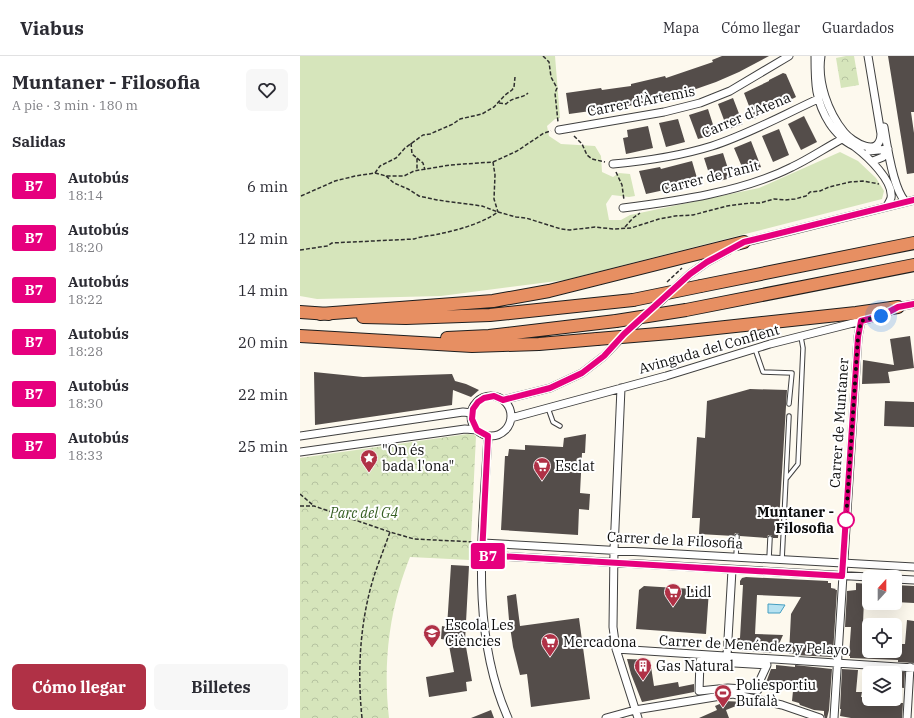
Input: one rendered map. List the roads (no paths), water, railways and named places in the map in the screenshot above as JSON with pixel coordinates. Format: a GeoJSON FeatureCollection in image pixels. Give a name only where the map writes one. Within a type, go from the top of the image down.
{"type":"FeatureCollection","features":[{"type":"Feature","properties":{"kind":"highway"},"geometry":{"type":"LineString","coordinates":[[320,314],[478,302],[521,296],[549,291],[744,242]]}},
{"type":"Feature","properties":{"kind":"highway"},"geometry":{"type":"LineString","coordinates":[[300,312],[406,318],[490,315],[633,300],[914,243]]}},
{"type":"Feature","properties":{"kind":"highway"},"geometry":{"type":"LineString","coordinates":[[396,341],[489,336],[616,321],[686,310],[914,265]]}},
{"type":"Feature","properties":{"kind":"highway"},"geometry":{"type":"LineString","coordinates":[[300,336],[472,346],[539,344],[670,333],[856,313],[898,307]]}},
{"type":"Feature","properties":{"kind":"street","name":"Carrer d'Àrtemis"},"geometry":{"type":"LineString","coordinates":[[559,130],[664,112],[700,103],[730,91],[789,56]]}},
{"type":"Feature","properties":{"kind":"street"},"geometry":{"type":"LineString","coordinates":[[815,56],[815,77],[818,98],[830,124],[842,139],[854,146],[872,161],[888,185],[891,197],[887,206]]}},
{"type":"Feature","properties":{"kind":"street"},"geometry":{"type":"LineString","coordinates":[[820,56],[820,72],[828,106],[844,131],[853,140],[862,146],[871,147],[877,144],[881,134],[868,56]]}},
{"type":"Feature","properties":{"kind":"street"},"geometry":{"type":"LineString","coordinates":[[873,56],[888,149],[899,195],[905,201]]}},
{"type":"Feature","properties":{"kind":"street","name":"Carrer d'Atena"},"geometry":{"type":"LineString","coordinates":[[613,164],[657,160],[712,146],[756,129],[818,98]]}},
{"type":"Feature","properties":{"kind":"street","name":"Carrer de Tanit"},"geometry":{"type":"LineString","coordinates":[[623,208],[699,196],[748,184],[790,168],[842,139]]}},
{"type":"Feature","properties":{"kind":"street"},"geometry":{"type":"LineString","coordinates":[[854,146],[871,151],[888,149]]}},
{"type":"Feature","properties":{"kind":"street"},"geometry":{"type":"LineString","coordinates":[[872,161],[883,157],[888,149]]}},
{"type":"Feature","properties":{"kind":"street"},"geometry":{"type":"LineString","coordinates":[[503,400],[550,388],[582,373],[604,356],[624,334],[690,274],[707,262],[744,242],[914,200]]}},
{"type":"Feature","properties":{"kind":"street","name":"Avinguda del Conflent"},"geometry":{"type":"LineString","coordinates":[[511,418],[756,349],[881,316],[898,307],[914,304]]}},
{"type":"Feature","properties":{"kind":"street","name":"Carrer de Muntaner"},"geometry":{"type":"LineString","coordinates":[[834,718],[858,337],[861,321]]}},
{"type":"Feature","properties":{"kind":"street"},"geometry":{"type":"LineString","coordinates":[[621,388],[612,627],[616,649],[638,718]]}},
{"type":"Feature","properties":{"kind":"street"},"geometry":{"type":"LineString","coordinates":[[300,452],[466,429],[477,430],[488,436],[496,435],[507,428],[511,418],[510,410],[503,400],[494,396],[484,398],[475,405],[472,413],[472,419],[477,430]]}},
{"type":"Feature","properties":{"kind":"street"},"geometry":{"type":"LineString","coordinates":[[300,436],[463,412],[472,413]]}},
{"type":"Feature","properties":{"kind":"street"},"geometry":{"type":"LineString","coordinates":[[488,436],[482,555],[483,609],[490,662],[501,702],[508,718]]}},
{"type":"Feature","properties":{"kind":"street","name":"Carrer de la Filosofia"},"geometry":{"type":"LineString","coordinates":[[483,543],[914,567]]}},
{"type":"Feature","properties":{"kind":"street","name":"Carrer de la Filosofia"},"geometry":{"type":"LineString","coordinates":[[482,555],[862,577]]}},
{"type":"Feature","properties":{"kind":"street"},"geometry":{"type":"LineString","coordinates":[[727,656],[732,570]]}},
{"type":"Feature","properties":{"kind":"street"},"geometry":{"type":"LineString","coordinates":[[902,579],[914,580]]}},
{"type":"Feature","properties":{"kind":"street","name":"Carrer de Menéndez y Pelayo"},"geometry":{"type":"LineString","coordinates":[[616,649],[912,668]]}},
{"type":"Feature","properties":{"kind":"street"},"geometry":{"type":"LineString","coordinates":[[700,661],[768,665],[761,678],[758,690],[728,688],[699,691],[700,661]]}},
{"type":"Feature","properties":{"kind":"street"},"geometry":{"type":"LineString","coordinates":[[907,718],[912,668]]}},
{"type":"Feature","properties":{"kind":"street"},"geometry":{"type":"LineString","coordinates":[[606,718],[635,710],[733,694],[782,705],[820,718]]}},
{"type":"Feature","properties":{"kind":"lane"},"geometry":{"type":"LineString","coordinates":[[786,479],[798,464],[803,348],[801,337]]}},
{"type":"Feature","properties":{"kind":"lane"},"geometry":{"type":"LineString","coordinates":[[756,349],[763,372],[792,373],[790,404]]}},
{"type":"Feature","properties":{"kind":"lane"},"geometry":{"type":"LineString","coordinates":[[548,407],[553,422],[560,426]]}},
{"type":"Feature","properties":{"kind":"lane"},"geometry":{"type":"LineString","coordinates":[[782,560],[789,416]]}},
{"type":"Feature","properties":{"kind":"lane"},"geometry":{"type":"LineString","coordinates":[[736,557],[737,536]]}},
{"type":"Feature","properties":{"kind":"lane"},"geometry":{"type":"LineString","coordinates":[[769,559],[770,538]]}},
{"type":"Feature","properties":{"kind":"water"},"geometry":{"type":"Polygon","coordinates":[[[768,604],[785,605],[780,613],[768,613],[768,604]]]}},
{"type":"Feature","properties":{"kind":"place","name":"\"On és bada l'ona\""},"geometry":{"type":"Point","coordinates":[369,473]}},
{"type":"Feature","properties":{"kind":"place","name":"Esclat"},"geometry":{"type":"Point","coordinates":[542,481]}},
{"type":"Feature","properties":{"kind":"place","name":"Muntaner - Filosofia"},"geometry":{"type":"Point","coordinates":[846,520]}},
{"type":"Feature","properties":{"kind":"place","name":"Lidl"},"geometry":{"type":"Point","coordinates":[673,607]}},
{"type":"Feature","properties":{"kind":"place","name":"Escola Les Ciències"},"geometry":{"type":"Point","coordinates":[432,648]}},
{"type":"Feature","properties":{"kind":"place","name":"Mercadona"},"geometry":{"type":"Point","coordinates":[550,657]}},
{"type":"Feature","properties":{"kind":"place","name":"Gas Natural"},"geometry":{"type":"Point","coordinates":[643,681]}},
{"type":"Feature","properties":{"kind":"place","name":"Poliesportiu Bufalà"},"geometry":{"type":"Point","coordinates":[723,708]}},
{"type":"Feature","properties":{"kind":"park label","name":"Parc del G4"},"geometry":{"type":"Point","coordinates":[364,513]}}]}
